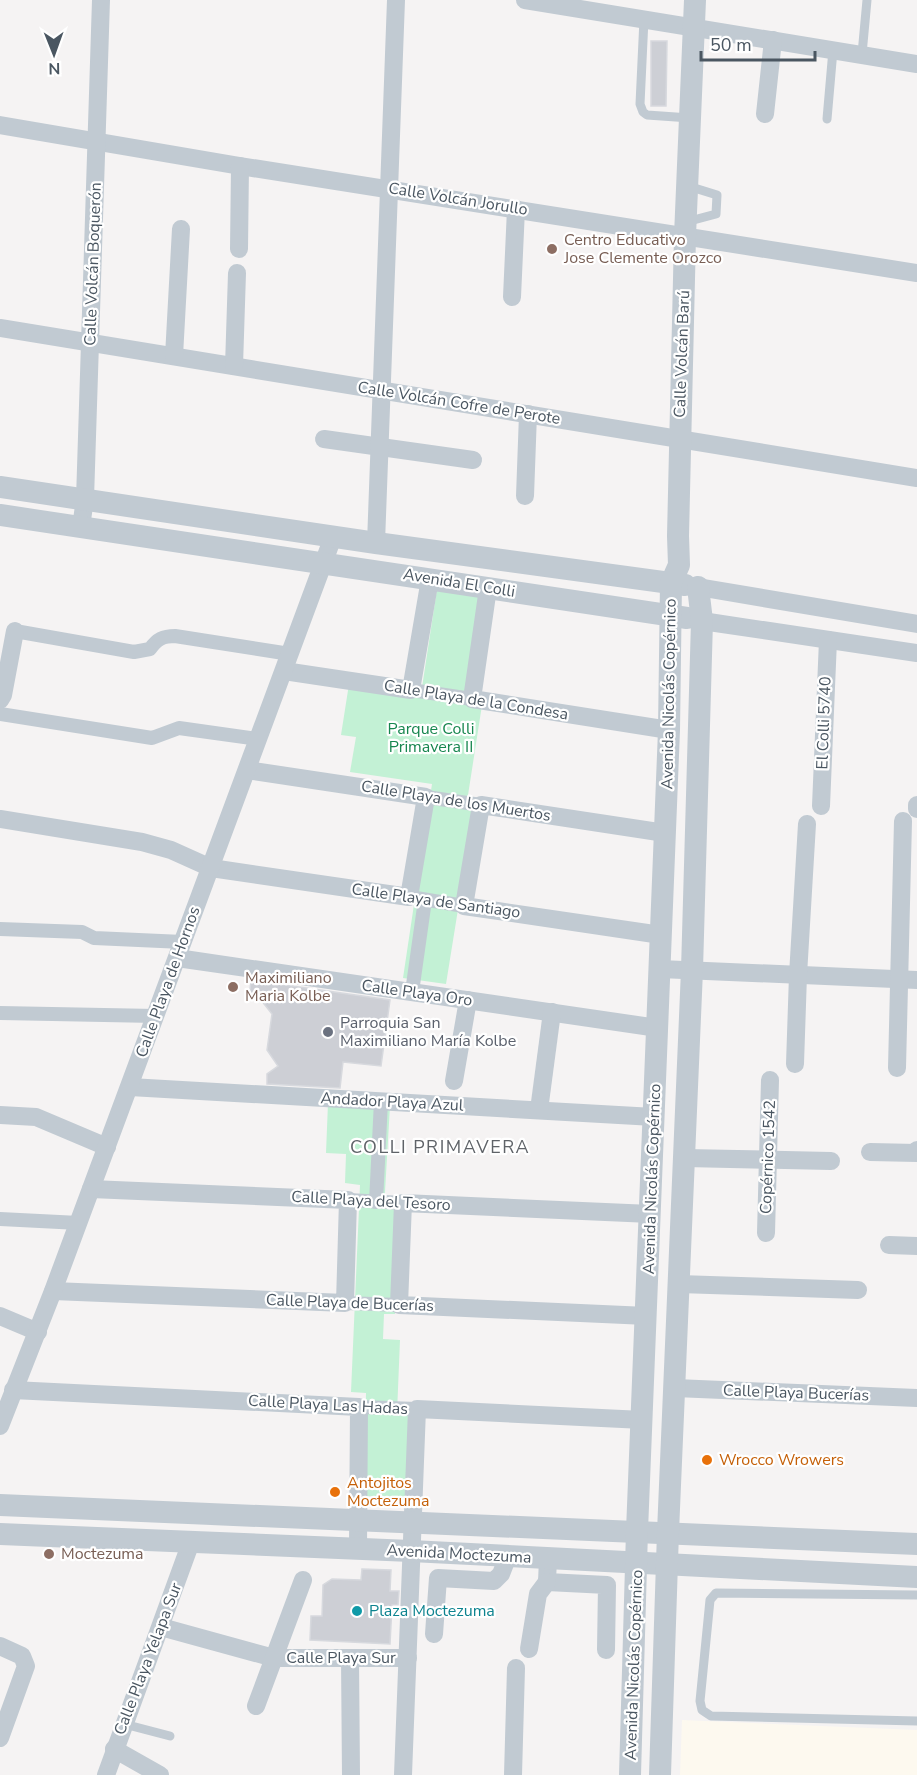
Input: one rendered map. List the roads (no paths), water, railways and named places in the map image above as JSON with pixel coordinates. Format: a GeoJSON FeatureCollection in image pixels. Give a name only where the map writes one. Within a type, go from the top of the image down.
{"type":"FeatureCollection","features":[{"type":"Feature","properties":{"kind":"street","name":"Calle Volcán Boquerón"},"geometry":{"type":"LineString","coordinates":[[81,527],[90,343],[101,0]]}},
{"type":"Feature","properties":{"kind":"street"},"geometry":{"type":"LineString","coordinates":[[376,543],[396,0]]}},
{"type":"Feature","properties":{"kind":"street"},"geometry":{"type":"LineString","coordinates":[[525,0],[917,64]]}},
{"type":"Feature","properties":{"kind":"street","name":"Calle Volcán Barú"},"geometry":{"type":"LineString","coordinates":[[675,574],[695,0]]}},
{"type":"Feature","properties":{"kind":"street"},"geometry":{"type":"LineString","coordinates":[[765,114],[773,40]]}},
{"type":"Feature","properties":{"kind":"street","name":"Calle Volcán Jorullo"},"geometry":{"type":"LineString","coordinates":[[0,125],[240,166],[516,209],[686,229],[917,273]]}},
{"type":"Feature","properties":{"kind":"street"},"geometry":{"type":"LineString","coordinates":[[239,249],[240,166]]}},
{"type":"Feature","properties":{"kind":"street"},"geometry":{"type":"LineString","coordinates":[[512,297],[516,209]]}},
{"type":"Feature","properties":{"kind":"street"},"geometry":{"type":"LineString","coordinates":[[174,356],[181,229]]}},
{"type":"Feature","properties":{"kind":"street"},"geometry":{"type":"LineString","coordinates":[[234,366],[237,273]]}},
{"type":"Feature","properties":{"kind":"street","name":"Calle Volcán Cofre de Perote"},"geometry":{"type":"LineString","coordinates":[[0,328],[917,478]]}},
{"type":"Feature","properties":{"kind":"street"},"geometry":{"type":"LineString","coordinates":[[525,496],[528,414]]}},
{"type":"Feature","properties":{"kind":"street"},"geometry":{"type":"LineString","coordinates":[[324,439],[473,460]]}},
{"type":"Feature","properties":{"kind":"street","name":"Avenida El Colli"},"geometry":{"type":"LineString","coordinates":[[0,487],[376,543],[675,574],[698,587],[917,624]]}},
{"type":"Feature","properties":{"kind":"street","name":"Avenida El Colli"},"geometry":{"type":"LineString","coordinates":[[0,514],[917,653]]}},
{"type":"Feature","properties":{"kind":"street","name":"Calle Playa de Hornos"},"geometry":{"type":"LineString","coordinates":[[0,1426],[8,1397],[38,1332],[79,1223],[333,537]]}},
{"type":"Feature","properties":{"kind":"street","name":"Avenida Nicolás Copérnico"},"geometry":{"type":"LineString","coordinates":[[630,1775],[637,1531],[675,574]]}},
{"type":"Feature","properties":{"kind":"street"},"geometry":{"type":"LineString","coordinates":[[411,690],[430,579]]}},
{"type":"Feature","properties":{"kind":"street","name":"Avenida Nicolás Copérnico"},"geometry":{"type":"LineString","coordinates":[[660,1775],[692,970],[702,621],[698,587]]}},
{"type":"Feature","properties":{"kind":"street"},"geometry":{"type":"LineString","coordinates":[[472,699],[488,588]]}},
{"type":"Feature","properties":{"kind":"street"},"geometry":{"type":"LineString","coordinates":[[0,700],[3,695],[15,631],[134,652],[150,649],[156,640],[175,636],[287,662]]}},
{"type":"Feature","properties":{"kind":"street","name":"El Colli 5740"},"geometry":{"type":"LineString","coordinates":[[821,806],[828,640]]}},
{"type":"Feature","properties":{"kind":"street","name":"Calle Playa de la Condesa"},"geometry":{"type":"LineString","coordinates":[[287,662],[411,690],[669,730]]}},
{"type":"Feature","properties":{"kind":"street"},"geometry":{"type":"LineString","coordinates":[[0,714],[152,738],[179,728],[258,739]]}},
{"type":"Feature","properties":{"kind":"street","name":"Calle Playa de los Muertos"},"geometry":{"type":"LineString","coordinates":[[247,770],[665,833]]}},
{"type":"Feature","properties":{"kind":"street"},"geometry":{"type":"LineString","coordinates":[[412,992],[426,797]]}},
{"type":"Feature","properties":{"kind":"street"},"geometry":{"type":"LineString","coordinates":[[464,906],[481,805]]}},
{"type":"Feature","properties":{"kind":"street"},"geometry":{"type":"LineString","coordinates":[[897,1068],[908,979],[912,812]]}},
{"type":"Feature","properties":{"kind":"street","name":"Calle Playa de Santiago"},"geometry":{"type":"LineString","coordinates":[[0,819],[142,842],[171,850],[211,868],[661,935]]}},
{"type":"Feature","properties":{"kind":"street"},"geometry":{"type":"LineString","coordinates":[[795,1064],[807,824]]}},
{"type":"Feature","properties":{"kind":"street"},"geometry":{"type":"LineString","coordinates":[[0,929],[82,932],[94,938],[180,950]]}},
{"type":"Feature","properties":{"kind":"street","name":"Calle Playa Oro"},"geometry":{"type":"LineString","coordinates":[[180,950],[412,992],[658,1028]]}},
{"type":"Feature","properties":{"kind":"street"},"geometry":{"type":"LineString","coordinates":[[660,969],[908,979]]}},
{"type":"Feature","properties":{"kind":"street"},"geometry":{"type":"LineString","coordinates":[[454,1081],[468,1000]]}},
{"type":"Feature","properties":{"kind":"street"},"geometry":{"type":"LineString","coordinates":[[539,1110],[552,1012]]}},
{"type":"Feature","properties":{"kind":"street"},"geometry":{"type":"LineString","coordinates":[[0,1013],[156,1016]]}},
{"type":"Feature","properties":{"kind":"street","name":"Copérnico 1542"},"geometry":{"type":"LineString","coordinates":[[766,1233],[770,1080]]}},
{"type":"Feature","properties":{"kind":"street","name":"Andador Playa Azul"},"geometry":{"type":"LineString","coordinates":[[129,1086],[654,1117]]}},
{"type":"Feature","properties":{"kind":"street"},"geometry":{"type":"LineString","coordinates":[[376,1202],[381,1101]]}},
{"type":"Feature","properties":{"kind":"street"},"geometry":{"type":"LineString","coordinates":[[0,1115],[36,1117],[107,1147]]}},
{"type":"Feature","properties":{"kind":"street"},"geometry":{"type":"LineString","coordinates":[[870,1152],[917,1153],[917,1150]]}},
{"type":"Feature","properties":{"kind":"street"},"geometry":{"type":"LineString","coordinates":[[685,1158],[831,1161]]}},
{"type":"Feature","properties":{"kind":"street","name":"Calle Playa del Tesoro"},"geometry":{"type":"LineString","coordinates":[[91,1189],[651,1214]]}},
{"type":"Feature","properties":{"kind":"street"},"geometry":{"type":"LineString","coordinates":[[345,1303],[348,1200]]}},
{"type":"Feature","properties":{"kind":"street"},"geometry":{"type":"LineString","coordinates":[[399,1305],[403,1203]]}},
{"type":"Feature","properties":{"kind":"street"},"geometry":{"type":"LineString","coordinates":[[0,1219],[79,1223]]}},
{"type":"Feature","properties":{"kind":"street"},"geometry":{"type":"LineString","coordinates":[[889,1245],[917,1246]]}},
{"type":"Feature","properties":{"kind":"street"},"geometry":{"type":"LineString","coordinates":[[679,1284],[858,1290]]}},
{"type":"Feature","properties":{"kind":"street","name":"Calle Playa de Bucerías"},"geometry":{"type":"LineString","coordinates":[[53,1291],[647,1316]]}},
{"type":"Feature","properties":{"kind":"street"},"geometry":{"type":"LineString","coordinates":[[0,1316],[38,1332]]}},
{"type":"Feature","properties":{"kind":"street","name":"Calle Playa Bucerías"},"geometry":{"type":"LineString","coordinates":[[675,1388],[917,1398]]}},
{"type":"Feature","properties":{"kind":"street","name":"Calle Playa Las Hadas"},"geometry":{"type":"LineString","coordinates":[[8,1397],[417,1409],[643,1420]]}},
{"type":"Feature","properties":{"kind":"street"},"geometry":{"type":"LineString","coordinates":[[358,1549],[359,1407]]}},
{"type":"Feature","properties":{"kind":"street"},"geometry":{"type":"LineString","coordinates":[[403,1775],[417,1409]]}},
{"type":"Feature","properties":{"kind":"street","name":"Avenida Moctezuma"},"geometry":{"type":"LineString","coordinates":[[0,1505],[917,1544]]}},
{"type":"Feature","properties":{"kind":"street","name":"Avenida Moctezuma"},"geometry":{"type":"LineString","coordinates":[[0,1534],[668,1563],[917,1577]]}},
{"type":"Feature","properties":{"kind":"street","name":"Calle Playa Yelapa Sur"},"geometry":{"type":"LineString","coordinates":[[106,1775],[191,1542]]}},
{"type":"Feature","properties":{"kind":"street"},"geometry":{"type":"LineString","coordinates":[[434,1634],[438,1578],[494,1581],[501,1574],[508,1556]]}},
{"type":"Feature","properties":{"kind":"street"},"geometry":{"type":"LineString","coordinates":[[530,1649],[538,1594],[547,1582],[548,1558]]}},
{"type":"Feature","properties":{"kind":"street"},"geometry":{"type":"LineString","coordinates":[[256,1706],[303,1580]]}},
{"type":"Feature","properties":{"kind":"street"},"geometry":{"type":"LineString","coordinates":[[547,1582],[607,1585],[606,1650]]}},
{"type":"Feature","properties":{"kind":"street","name":"Calle Playa Sur"},"geometry":{"type":"LineString","coordinates":[[161,1627],[274,1658],[408,1658]]}},
{"type":"Feature","properties":{"kind":"street"},"geometry":{"type":"LineString","coordinates":[[0,1646],[22,1656],[26,1666],[0,1738]]}},
{"type":"Feature","properties":{"kind":"street"},"geometry":{"type":"LineString","coordinates":[[350,1658],[351,1775]]}},
{"type":"Feature","properties":{"kind":"street"},"geometry":{"type":"LineString","coordinates":[[513,1775],[516,1668]]}},
{"type":"Feature","properties":{"kind":"street"},"geometry":{"type":"LineString","coordinates":[[114,1749],[160,1775]]}},
{"type":"Feature","properties":{"kind":"lane"},"geometry":{"type":"LineString","coordinates":[[862,54],[867,0]]}},
{"type":"Feature","properties":{"kind":"lane"},"geometry":{"type":"LineString","coordinates":[[644,19],[640,104],[643,112],[647,115],[690,118]]}},
{"type":"Feature","properties":{"kind":"lane"},"geometry":{"type":"LineString","coordinates":[[827,118],[833,50]]}},
{"type":"Feature","properties":{"kind":"lane"},"geometry":{"type":"LineString","coordinates":[[917,1595],[716,1593],[710,1600],[700,1701],[702,1710],[711,1716],[917,1721]]}},
{"type":"Feature","properties":{"kind":"lane"},"geometry":{"type":"LineString","coordinates":[[124,1724],[170,1736]]}},
{"type":"Feature","properties":{"kind":"place","name":"Centro Educativo Jose Clemente Orozco"},"geometry":{"type":"Point","coordinates":[552,249]}},
{"type":"Feature","properties":{"kind":"place","name":"Maximiliano Maria Kolbe"},"geometry":{"type":"Point","coordinates":[233,987]}},
{"type":"Feature","properties":{"kind":"place","name":"Parroquia San Maximiliano María Kolbe"},"geometry":{"type":"Point","coordinates":[328,1032]}},
{"type":"Feature","properties":{"kind":"place","name":"Wrocco Wrowers"},"geometry":{"type":"Point","coordinates":[707,1460]}},
{"type":"Feature","properties":{"kind":"place","name":"Antojitos Moctezuma"},"geometry":{"type":"Point","coordinates":[335,1492]}},
{"type":"Feature","properties":{"kind":"place","name":"Moctezuma"},"geometry":{"type":"Point","coordinates":[49,1554]}},
{"type":"Feature","properties":{"kind":"place","name":"Plaza Moctezuma"},"geometry":{"type":"Point","coordinates":[357,1611]}},
{"type":"Feature","properties":{"kind":"district","name":"COLLI PRIMAVERA"},"geometry":{"type":"Point","coordinates":[440,1147]}},
{"type":"Feature","properties":{"kind":"park label","name":"Parque Colli Primavera II"},"geometry":{"type":"Point","coordinates":[431,738]}}]}
